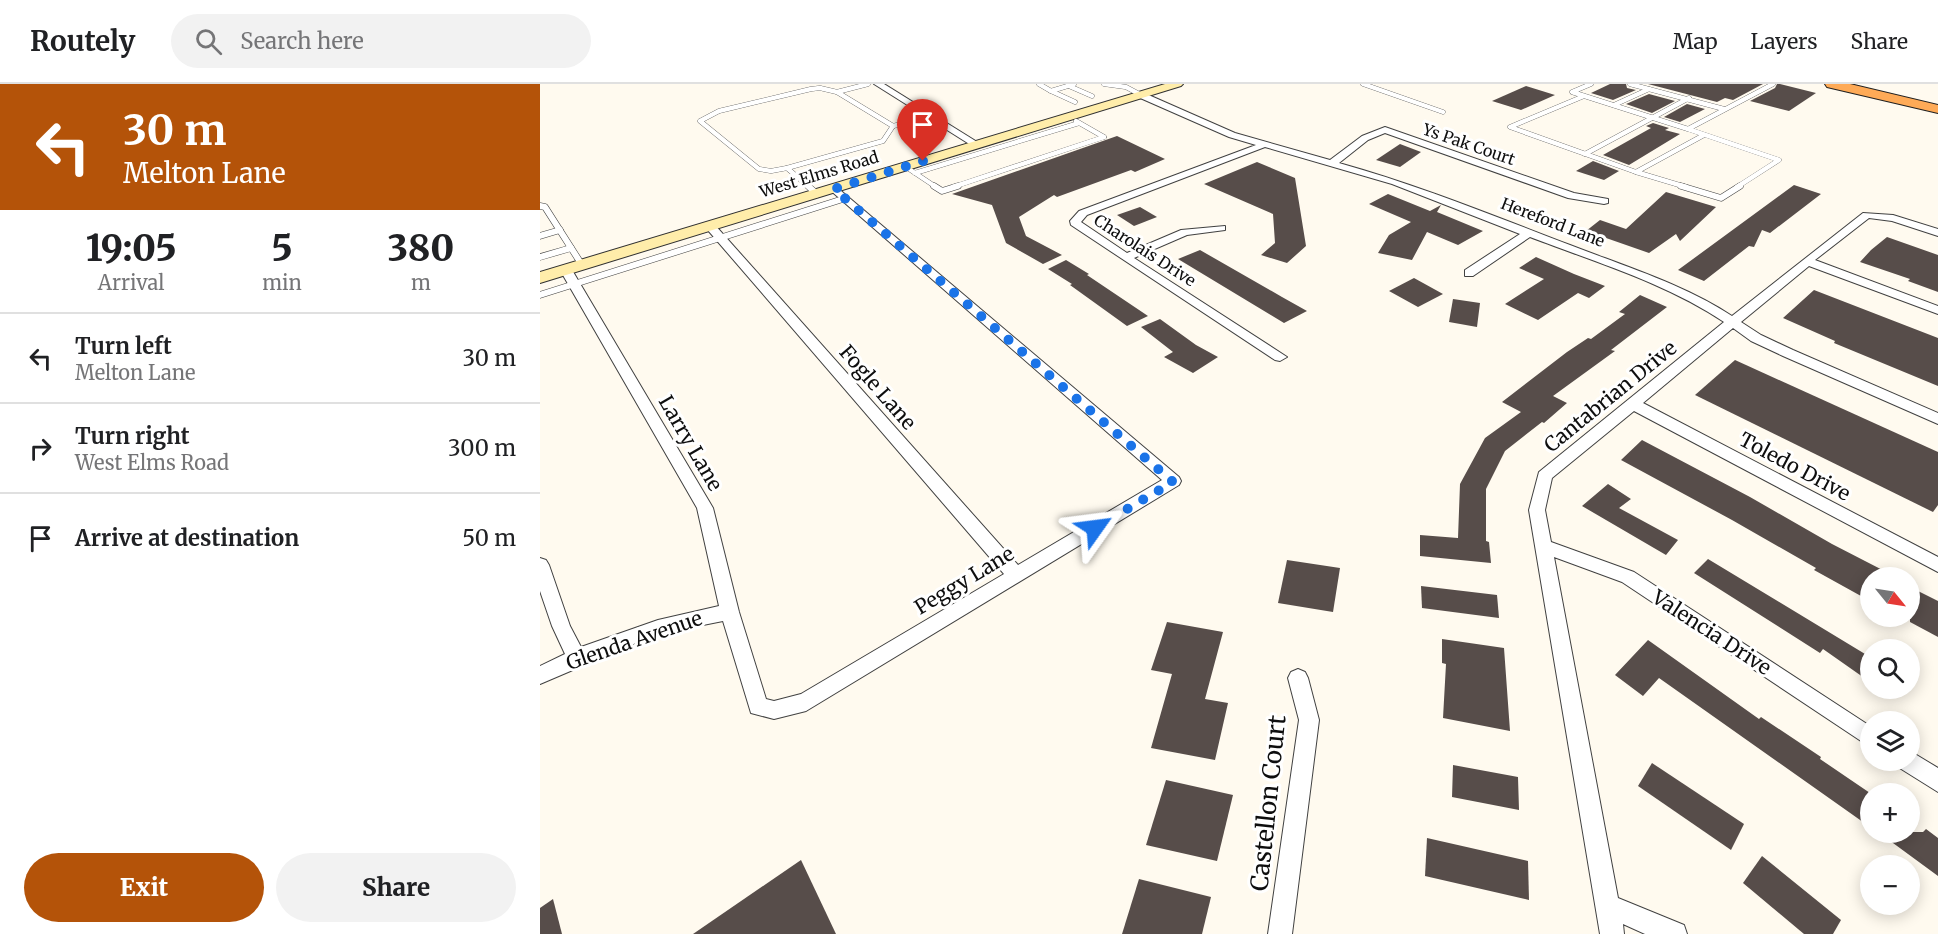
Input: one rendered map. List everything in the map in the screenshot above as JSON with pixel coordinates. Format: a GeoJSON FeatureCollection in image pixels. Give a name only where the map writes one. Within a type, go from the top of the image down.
{"type":"FeatureCollection","features":[{"type":"Feature","properties":{"kind":"highway"},"geometry":{"type":"LineString","coordinates":[[1832,84],[1938,109]]}},
{"type":"Feature","properties":{"kind":"main road","name":"West Elms Road"},"geometry":{"type":"LineString","coordinates":[[540,278],[570,277],[582,265],[817,194],[840,194],[1073,120],[1175,84]]}},
{"type":"Feature","properties":{"kind":"street"},"geometry":{"type":"LineString","coordinates":[[878,84],[982,148]]}},
{"type":"Feature","properties":{"kind":"street","name":"Hereford Lane"},"geometry":{"type":"LineString","coordinates":[[1141,95],[1207,125],[1263,145],[1385,178],[1530,232],[1672,290],[1711,308],[1733,323],[1788,353],[1938,419]]}},
{"type":"Feature","properties":{"kind":"street","name":"Ys Pak Court"},"geometry":{"type":"LineString","coordinates":[[1332,163],[1365,138],[1385,130],[1572,196],[1605,201]]}},
{"type":"Feature","properties":{"kind":"street","name":"Charolais Drive"},"geometry":{"type":"LineString","coordinates":[[1263,145],[1077,217],[1075,221],[1076,225],[1281,357]]}},
{"type":"Feature","properties":{"kind":"street","name":"Peggy Lane"},"geometry":{"type":"LineString","coordinates":[[774,710],[806,702],[1173,482],[840,194]]}},
{"type":"Feature","properties":{"kind":"street","name":"Cantabrian Drive"},"geometry":{"type":"LineString","coordinates":[[1612,934],[1537,510],[1545,476],[1867,215],[1893,218],[1938,233]]}},
{"type":"Feature","properties":{"kind":"street","name":"Fogle Lane"},"geometry":{"type":"LineString","coordinates":[[710,226],[1016,575]]}},
{"type":"Feature","properties":{"kind":"street"},"geometry":{"type":"LineString","coordinates":[[1126,257],[1185,232],[1221,228]]}},
{"type":"Feature","properties":{"kind":"street"},"geometry":{"type":"LineString","coordinates":[[1469,273],[1530,232]]}},
{"type":"Feature","properties":{"kind":"street"},"geometry":{"type":"LineString","coordinates":[[1808,261],[1938,310]]}},
{"type":"Feature","properties":{"kind":"street","name":"Larry Lane"},"geometry":{"type":"LineString","coordinates":[[570,277],[705,508],[730,612],[758,706],[774,710]]}},
{"type":"Feature","properties":{"kind":"street","name":"Toledo Drive"},"geometry":{"type":"LineString","coordinates":[[1633,404],[1938,565]]}},
{"type":"Feature","properties":{"kind":"street","name":"Valencia Drive"},"geometry":{"type":"LineString","coordinates":[[1545,547],[1628,577],[1860,730]]}},
{"type":"Feature","properties":{"kind":"street"},"geometry":{"type":"LineString","coordinates":[[540,565],[561,626],[576,657]]}},
{"type":"Feature","properties":{"kind":"street","name":"Glenda Avenue"},"geometry":{"type":"LineString","coordinates":[[540,675],[576,657],[698,616],[730,612]]}},
{"type":"Feature","properties":{"kind":"street","name":"Castellon Court"},"geometry":{"type":"LineString","coordinates":[[1280,934],[1309,720],[1298,678]]}},
{"type":"Feature","properties":{"kind":"street"},"geometry":{"type":"LineString","coordinates":[[1920,769],[1938,781]]}},
{"type":"Feature","properties":{"kind":"street"},"geometry":{"type":"LineString","coordinates":[[1608,906],[1676,934]]}},
{"type":"Feature","properties":{"kind":"lane"},"geometry":{"type":"LineString","coordinates":[[837,92],[868,84]]}},
{"type":"Feature","properties":{"kind":"lane"},"geometry":{"type":"LineString","coordinates":[[1039,84],[1075,102]]}},
{"type":"Feature","properties":{"kind":"lane"},"geometry":{"type":"LineString","coordinates":[[1051,90],[1074,84]]}},
{"type":"Feature","properties":{"kind":"lane"},"geometry":{"type":"LineString","coordinates":[[1104,84],[1126,85],[1141,95]]}},
{"type":"Feature","properties":{"kind":"lane"},"geometry":{"type":"LineString","coordinates":[[1363,84],[1443,112]]}},
{"type":"Feature","properties":{"kind":"lane"},"geometry":{"type":"LineString","coordinates":[[1584,96],[1510,127],[1636,172],[1721,198],[1779,160],[1572,92],[1591,84]]}},
{"type":"Feature","properties":{"kind":"lane"},"geometry":{"type":"LineString","coordinates":[[1630,84],[1724,109]]}},
{"type":"Feature","properties":{"kind":"lane"},"geometry":{"type":"LineString","coordinates":[[1688,129],[1773,84]]}},
{"type":"Feature","properties":{"kind":"lane"},"geometry":{"type":"LineString","coordinates":[[1068,86],[1092,96]]}},
{"type":"Feature","properties":{"kind":"lane"},"geometry":{"type":"LineString","coordinates":[[893,126],[837,92],[820,88],[719,111],[700,122],[759,169],[771,171],[883,141],[893,126],[931,117]]}},
{"type":"Feature","properties":{"kind":"lane"},"geometry":{"type":"LineString","coordinates":[[1614,105],[1649,89]]}},
{"type":"Feature","properties":{"kind":"lane"},"geometry":{"type":"LineString","coordinates":[[1586,154],[1689,98]]}},
{"type":"Feature","properties":{"kind":"lane"},"geometry":{"type":"LineString","coordinates":[[910,170],[942,191],[1104,137],[1073,120]]}},
{"type":"Feature","properties":{"kind":"lane"},"geometry":{"type":"LineString","coordinates":[[1636,172],[1704,135]]}},
{"type":"Feature","properties":{"kind":"lane"},"geometry":{"type":"LineString","coordinates":[[787,168],[817,194]]}},
{"type":"Feature","properties":{"kind":"lane"},"geometry":{"type":"LineString","coordinates":[[540,295],[570,277],[721,238],[840,194]]}},
{"type":"Feature","properties":{"kind":"lane"},"geometry":{"type":"LineString","coordinates":[[540,206],[545,207],[582,265]]}},
{"type":"Feature","properties":{"kind":"lane"},"geometry":{"type":"LineString","coordinates":[[540,236],[560,230]]}},
{"type":"Feature","properties":{"kind":"lane"},"geometry":{"type":"LineString","coordinates":[[543,246],[549,254]]}},
{"type":"Feature","properties":{"kind":"lane"},"geometry":{"type":"LineString","coordinates":[[540,257],[571,248]]}},
{"type":"Feature","properties":{"kind":"building"},"geometry":{"type":"Polygon","coordinates":[[[1610,84],[1626,84],[1627,88],[1636,90],[1613,100],[1591,93],[1610,84]]]}},
{"type":"Feature","properties":{"kind":"building"},"geometry":{"type":"Polygon","coordinates":[[[1648,84],[1763,84],[1733,100],[1725,98],[1717,102],[1648,84]]]}},
{"type":"Feature","properties":{"kind":"building"},"geometry":{"type":"Polygon","coordinates":[[[1777,84],[1816,93],[1789,111],[1750,101],[1775,88],[1777,84]]]}},
{"type":"Feature","properties":{"kind":"building"},"geometry":{"type":"Polygon","coordinates":[[[1526,86],[1555,95],[1521,110],[1492,101],[1526,86]]]}},
{"type":"Feature","properties":{"kind":"building"},"geometry":{"type":"Polygon","coordinates":[[[1649,94],[1675,101],[1652,113],[1626,104],[1649,94]]]}},
{"type":"Feature","properties":{"kind":"building"},"geometry":{"type":"Polygon","coordinates":[[[1687,104],[1705,109],[1680,122],[1664,117],[1687,104]]]}},
{"type":"Feature","properties":{"kind":"building"},"geometry":{"type":"Polygon","coordinates":[[[1653,123],[1669,128],[1665,130],[1680,134],[1629,165],[1603,155],[1651,128],[1646,126],[1653,123]]]}},
{"type":"Feature","properties":{"kind":"building"},"geometry":{"type":"Polygon","coordinates":[[[1117,136],[1165,159],[1135,172],[1131,170],[1057,197],[1054,195],[1019,217],[1026,236],[1062,255],[1043,264],[1006,243],[992,205],[952,194],[1117,136]]]}},
{"type":"Feature","properties":{"kind":"building"},"geometry":{"type":"Polygon","coordinates":[[[1400,144],[1421,152],[1400,167],[1376,160],[1400,144]]]}},
{"type":"Feature","properties":{"kind":"building"},"geometry":{"type":"Polygon","coordinates":[[[1593,161],[1619,171],[1604,180],[1576,171],[1593,161]]]}},
{"type":"Feature","properties":{"kind":"building"},"geometry":{"type":"Polygon","coordinates":[[[1257,162],[1295,178],[1306,246],[1287,263],[1261,255],[1275,243],[1273,214],[1204,184],[1257,162]]]}},
{"type":"Feature","properties":{"kind":"building"},"geometry":{"type":"Polygon","coordinates":[[[1794,185],[1821,194],[1770,233],[1762,230],[1754,247],[1749,246],[1704,281],[1678,270],[1794,185]]]}},
{"type":"Feature","properties":{"kind":"building"},"geometry":{"type":"Polygon","coordinates":[[[1666,192],[1716,207],[1680,241],[1676,234],[1649,253],[1586,231],[1600,220],[1626,229],[1666,192]]]}},
{"type":"Feature","properties":{"kind":"building"},"geometry":{"type":"Polygon","coordinates":[[[1388,194],[1430,211],[1441,205],[1437,212],[1483,231],[1458,245],[1427,232],[1412,260],[1378,253],[1389,235],[1411,222],[1369,204],[1388,194]]]}},
{"type":"Feature","properties":{"kind":"building"},"geometry":{"type":"Polygon","coordinates":[[[1140,207],[1157,217],[1134,226],[1117,215],[1140,207]]]}},
{"type":"Feature","properties":{"kind":"building"},"geometry":{"type":"Polygon","coordinates":[[[1887,237],[1938,255],[1938,292],[1908,281],[1910,279],[1860,262],[1887,237]]]}},
{"type":"Feature","properties":{"kind":"building"},"geometry":{"type":"Polygon","coordinates":[[[1200,250],[1307,311],[1284,323],[1178,259],[1200,250]]]}},
{"type":"Feature","properties":{"kind":"building"},"geometry":{"type":"Polygon","coordinates":[[[1536,257],[1605,286],[1589,298],[1578,293],[1538,320],[1505,304],[1544,279],[1519,268],[1536,257]]]}},
{"type":"Feature","properties":{"kind":"building"},"geometry":{"type":"Polygon","coordinates":[[[1066,260],[1148,316],[1127,326],[1070,285],[1072,284],[1048,269],[1066,260]]]}},
{"type":"Feature","properties":{"kind":"building"},"geometry":{"type":"Polygon","coordinates":[[[1414,278],[1443,294],[1418,307],[1389,291],[1414,278]]]}},
{"type":"Feature","properties":{"kind":"building"},"geometry":{"type":"Polygon","coordinates":[[[1814,290],[1938,338],[1938,386],[1834,343],[1835,341],[1783,318],[1814,290]]]}},
{"type":"Feature","properties":{"kind":"building"},"geometry":{"type":"Polygon","coordinates":[[[1640,295],[1667,307],[1611,350],[1615,351],[1553,396],[1567,403],[1505,451],[1486,489],[1486,541],[1489,542],[1491,563],[1420,556],[1420,535],[1458,538],[1460,484],[1485,438],[1521,412],[1502,402],[1567,352],[1588,338],[1591,339],[1625,314],[1619,312],[1640,295]]]}},
{"type":"Feature","properties":{"kind":"building"},"geometry":{"type":"Polygon","coordinates":[[[1453,299],[1480,303],[1477,327],[1449,322],[1453,299]]]}},
{"type":"Feature","properties":{"kind":"building"},"geometry":{"type":"Polygon","coordinates":[[[1160,319],[1196,345],[1218,357],[1193,373],[1164,357],[1173,352],[1141,327],[1160,319]]]}},
{"type":"Feature","properties":{"kind":"building"},"geometry":{"type":"Polygon","coordinates":[[[1735,360],[1938,452],[1938,505],[1933,512],[1695,395],[1735,360]]]}},
{"type":"Feature","properties":{"kind":"building"},"geometry":{"type":"Polygon","coordinates":[[[1642,440],[1877,567],[1860,567],[1860,595],[1732,520],[1621,460],[1642,440]]]}},
{"type":"Feature","properties":{"kind":"building"},"geometry":{"type":"Polygon","coordinates":[[[1608,484],[1631,499],[1619,508],[1678,540],[1666,555],[1582,506],[1608,484]]]}},
{"type":"Feature","properties":{"kind":"building"},"geometry":{"type":"Polygon","coordinates":[[[1708,559],[1860,651],[1860,675],[1823,649],[1820,653],[1694,573],[1708,559]]]}},
{"type":"Feature","properties":{"kind":"building"},"geometry":{"type":"Polygon","coordinates":[[[1287,560],[1340,568],[1333,612],[1278,603],[1287,560]]]}},
{"type":"Feature","properties":{"kind":"building"},"geometry":{"type":"Polygon","coordinates":[[[1421,586],[1497,595],[1499,618],[1422,608],[1421,586]]]}},
{"type":"Feature","properties":{"kind":"building"},"geometry":{"type":"Polygon","coordinates":[[[1920,592],[1938,601],[1938,637],[1919,627],[1920,592]]]}},
{"type":"Feature","properties":{"kind":"building"},"geometry":{"type":"Polygon","coordinates":[[[1167,622],[1223,632],[1205,699],[1228,703],[1215,760],[1151,748],[1172,674],[1151,670],[1167,622]]]}},
{"type":"Feature","properties":{"kind":"building"},"geometry":{"type":"Polygon","coordinates":[[[1442,639],[1504,648],[1510,731],[1443,718],[1446,664],[1442,663],[1442,639]]]}},
{"type":"Feature","properties":{"kind":"building"},"geometry":{"type":"Polygon","coordinates":[[[1648,640],[1759,719],[1761,717],[1860,786],[1860,820],[1659,678],[1643,696],[1615,675],[1648,640]]]}},
{"type":"Feature","properties":{"kind":"building"},"geometry":{"type":"Polygon","coordinates":[[[1652,763],[1744,824],[1731,850],[1638,786],[1652,763]]]}},
{"type":"Feature","properties":{"kind":"building"},"geometry":{"type":"Polygon","coordinates":[[[1453,765],[1518,777],[1519,810],[1452,797],[1453,765]]]}},
{"type":"Feature","properties":{"kind":"building"},"geometry":{"type":"Polygon","coordinates":[[[1166,780],[1233,795],[1217,861],[1146,845],[1166,780]]]}},
{"type":"Feature","properties":{"kind":"building"},"geometry":{"type":"Polygon","coordinates":[[[1926,829],[1938,838],[1938,876],[1920,863],[1920,855],[1909,855],[1893,843],[1920,843],[1920,832],[1926,829]]]}},
{"type":"Feature","properties":{"kind":"building"},"geometry":{"type":"Polygon","coordinates":[[[1427,838],[1528,861],[1529,900],[1425,876],[1427,838]]]}},
{"type":"Feature","properties":{"kind":"building"},"geometry":{"type":"Polygon","coordinates":[[[1762,856],[1841,920],[1833,934],[1804,934],[1743,883],[1762,856]]]}},
{"type":"Feature","properties":{"kind":"building"},"geometry":{"type":"Polygon","coordinates":[[[801,860],[836,934],[693,934],[801,860]]]}},
{"type":"Feature","properties":{"kind":"building"},"geometry":{"type":"Polygon","coordinates":[[[1139,879],[1211,897],[1202,934],[1122,934],[1139,879]]]}},
{"type":"Feature","properties":{"kind":"building"},"geometry":{"type":"Polygon","coordinates":[[[553,899],[562,934],[540,934],[540,908],[553,899]]]}},
{"type":"Feature","properties":{"kind":"route"},"geometry":{"type":"LineString","coordinates":[[923,161],[834,189],[1173,482],[1095,528]]}}]}
